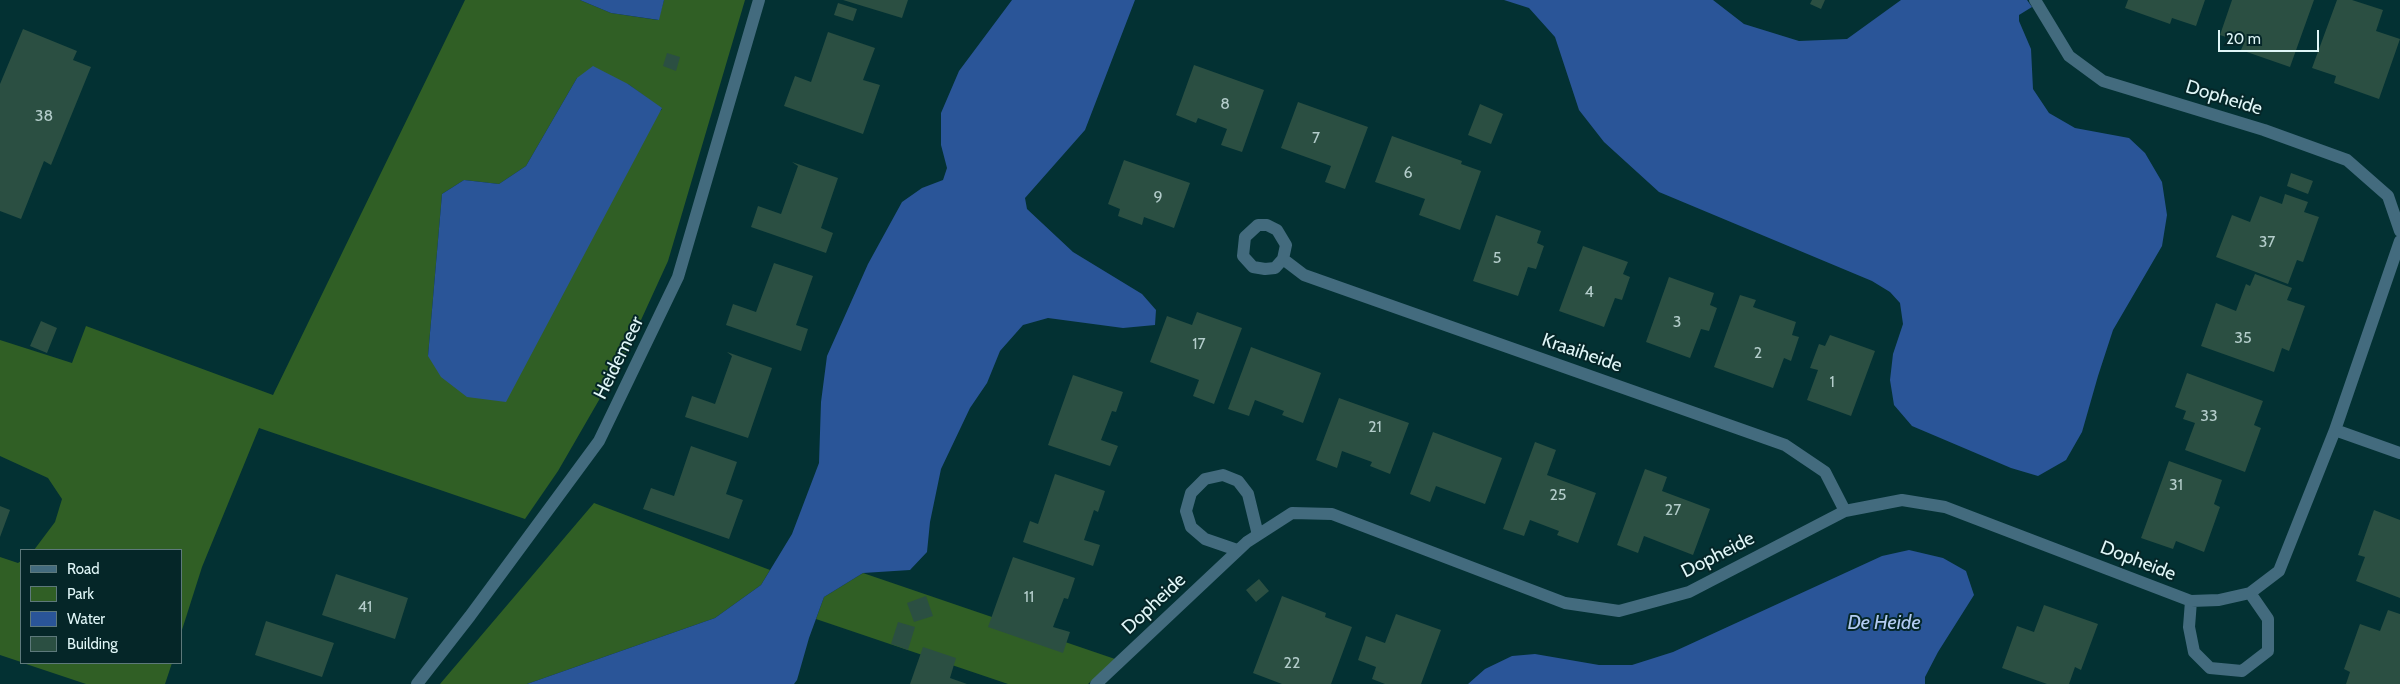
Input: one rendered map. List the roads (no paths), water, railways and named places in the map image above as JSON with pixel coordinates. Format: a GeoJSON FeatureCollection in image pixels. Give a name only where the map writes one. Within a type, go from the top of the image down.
{"type":"FeatureCollection","features":[{"type":"Feature","properties":{"kind":"street","name":"Heidemeer"},"geometry":{"type":"LineString","coordinates":[[417,684],[470,616],[599,441],[678,278],[759,0]]}},
{"type":"Feature","properties":{"kind":"street","name":"Dopheide"},"geometry":{"type":"LineString","coordinates":[[2035,0],[2069,56],[2103,81],[2264,130],[2348,160],[2388,196],[2400,231]]}},
{"type":"Feature","properties":{"kind":"street","name":"Dopheide"},"geometry":{"type":"LineString","coordinates":[[1096,684],[1237,550],[1292,513],[1332,514],[1565,603],[1619,611],[1689,592],[1845,511],[1902,500],[1945,507],[2191,601],[2219,600],[2250,593],[2279,571],[2335,430],[2400,242]]}},
{"type":"Feature","properties":{"kind":"street","name":"Kraaiheide"},"geometry":{"type":"LineString","coordinates":[[1284,259],[1304,275],[1785,445],[1824,472],[1845,511]]}},
{"type":"Feature","properties":{"kind":"street"},"geometry":{"type":"LineString","coordinates":[[2335,430],[2400,453]]}},
{"type":"Feature","properties":{"kind":"street"},"geometry":{"type":"LineString","coordinates":[[1237,550],[1205,539],[1191,527],[1186,511],[1191,493],[1205,479],[1223,475],[1238,481],[1248,494],[1258,535]]}},
{"type":"Feature","properties":{"kind":"street","name":"Dopheide"},"geometry":{"type":"LineString","coordinates":[[2191,601],[2189,627],[2194,652],[2210,668],[2242,672],[2268,651],[2268,620],[2250,593]]}},
{"type":"Feature","properties":{"kind":"water"},"geometry":{"type":"Polygon","coordinates":[[[580,0],[664,0],[659,20],[611,13],[580,0]]]}},
{"type":"Feature","properties":{"kind":"water"},"geometry":{"type":"Polygon","coordinates":[[[1012,0],[1135,0],[1085,130],[1025,198],[1027,209],[1073,252],[1142,294],[1156,310],[1155,325],[1123,328],[1048,318],[1023,325],[1000,351],[987,383],[970,408],[941,469],[930,522],[927,552],[910,570],[863,573],[824,597],[809,638],[797,680],[794,684],[527,684],[715,618],[761,585],[792,534],[819,463],[821,402],[827,356],[868,264],[902,202],[922,188],[943,180],[947,168],[941,145],[941,113],[959,71],[1012,0]]]}},
{"type":"Feature","properties":{"kind":"water"},"geometry":{"type":"Polygon","coordinates":[[[1504,0],[1713,0],[1744,24],[1799,41],[1847,39],[1901,0],[2027,0],[2032,7],[2019,15],[2019,21],[2031,49],[2033,89],[2049,113],[2075,128],[2129,138],[2145,153],[2162,182],[2167,215],[2162,246],[2113,330],[2082,432],[2066,460],[2038,476],[2011,468],[1912,426],[1894,405],[1890,380],[1893,354],[1903,324],[1900,303],[1890,292],[1872,281],[1659,192],[1604,142],[1579,110],[1555,37],[1529,8],[1504,0]]]}},
{"type":"Feature","properties":{"kind":"water"},"geometry":{"type":"Polygon","coordinates":[[[593,66],[628,84],[662,108],[506,402],[467,397],[441,377],[428,356],[442,194],[464,180],[499,184],[526,166],[577,78],[593,66]]]}},
{"type":"Feature","properties":{"kind":"water","name":"De Heide"},"geometry":{"type":"Polygon","coordinates":[[[1909,550],[1943,558],[1966,571],[1974,595],[1938,652],[1925,677],[1925,684],[1468,684],[1485,669],[1512,656],[1535,654],[1599,665],[1632,665],[1673,652],[1882,556],[1909,550]]]}}]}
